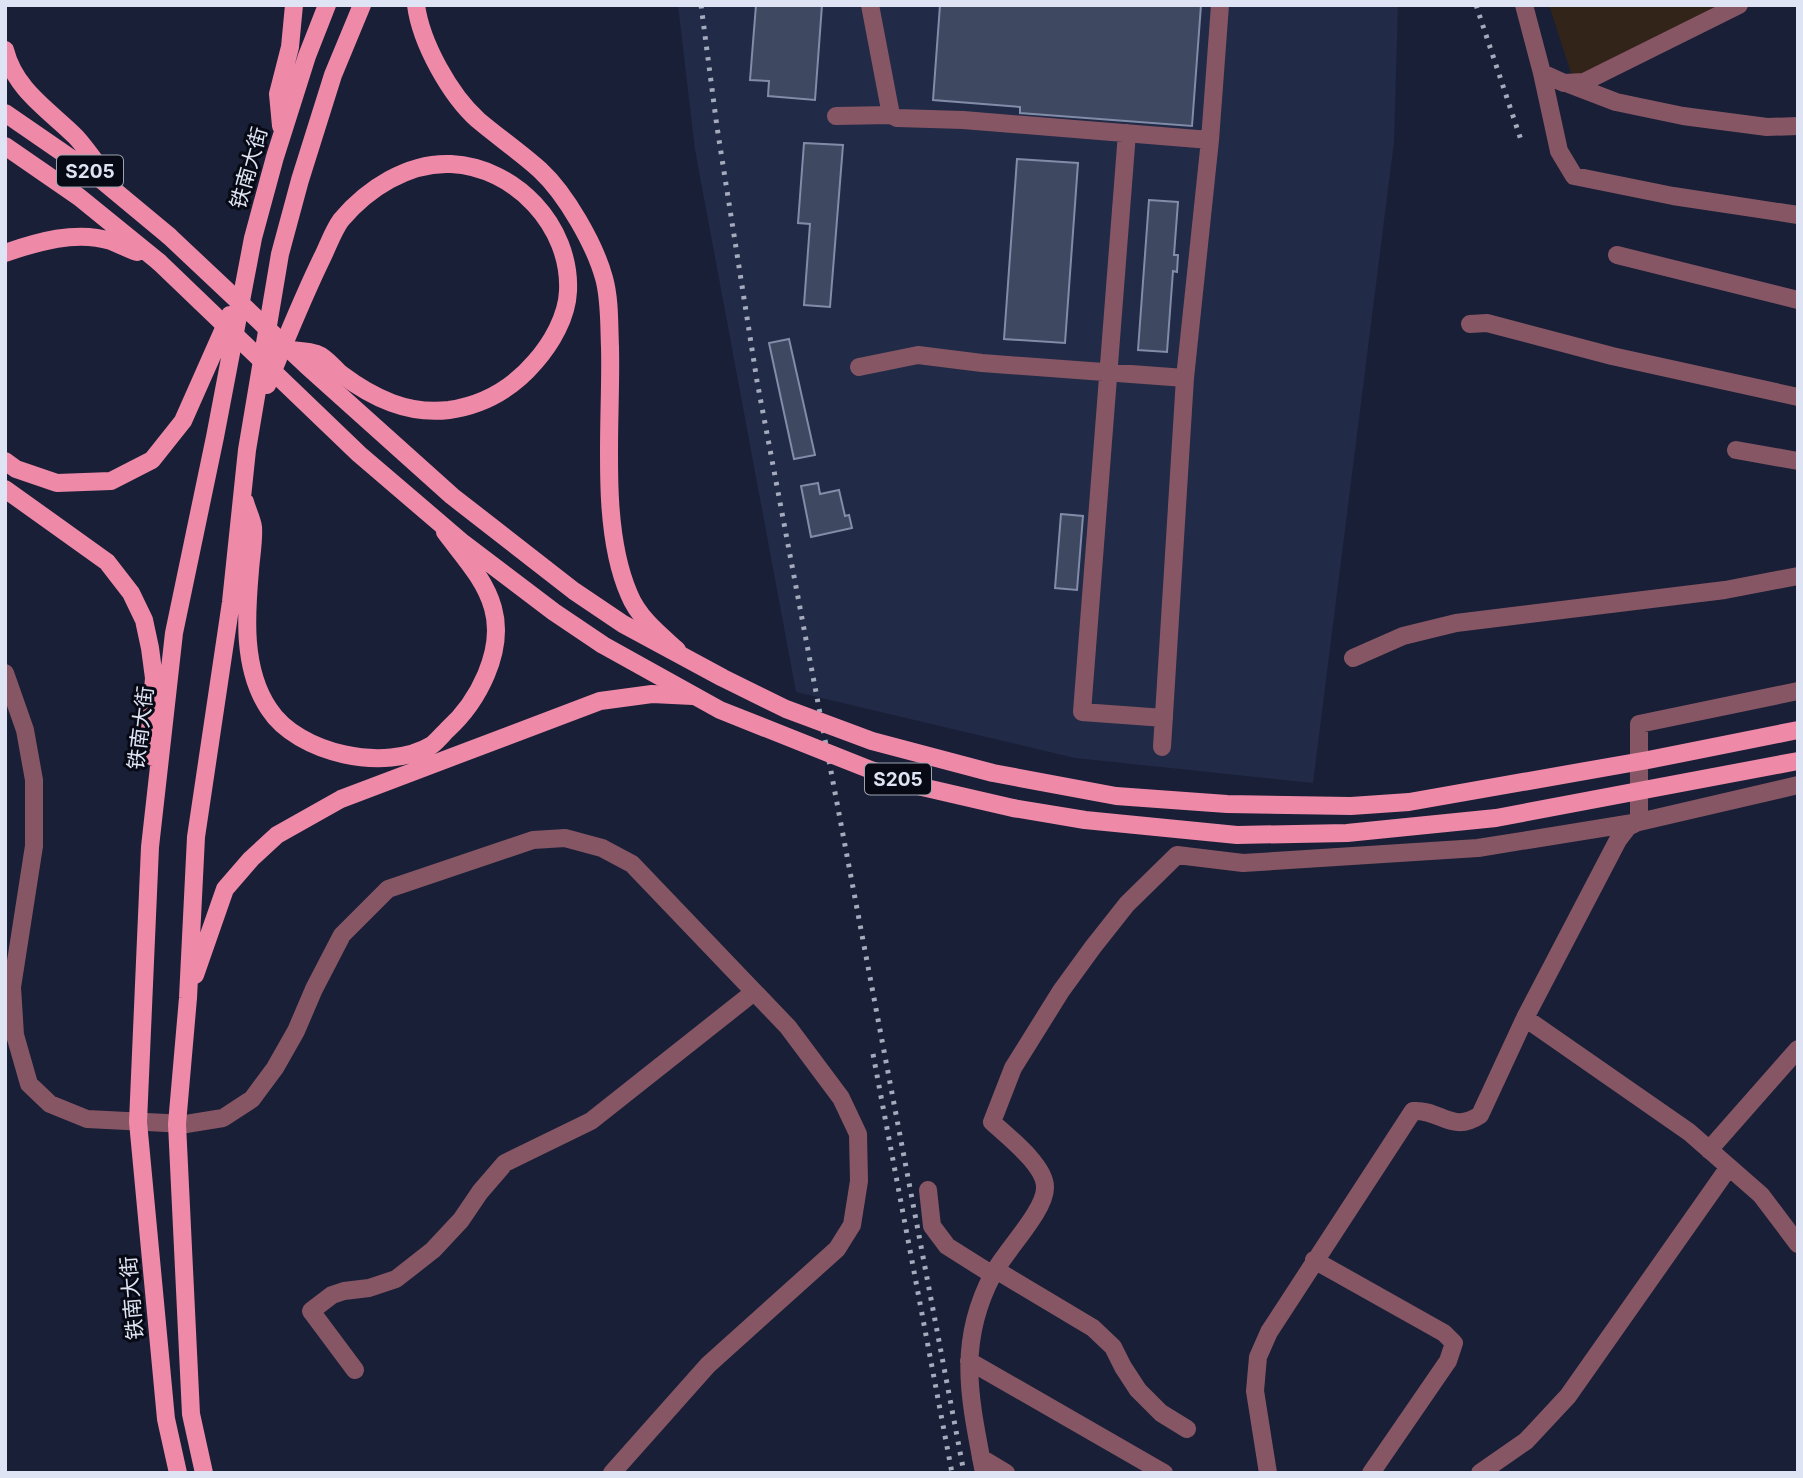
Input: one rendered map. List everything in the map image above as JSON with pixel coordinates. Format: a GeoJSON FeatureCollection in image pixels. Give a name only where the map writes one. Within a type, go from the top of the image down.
{"type":"FeatureCollection","features":[{"type":"Feature","properties":{"kind":"main road"},"geometry":{"type":"LineString","coordinates":[[282,133],[278,94],[290,47],[294,5]]}},
{"type":"Feature","properties":{"kind":"main road","name":"铁南大街"},"geometry":{"type":"LineString","coordinates":[[178,1473],[166,1419],[138,1122],[150,847],[174,633],[253,237],[282,133],[327,5]]}},
{"type":"Feature","properties":{"kind":"main road"},"geometry":{"type":"LineString","coordinates":[[204,1473],[191,1414],[177,1124],[188,998],[196,837],[231,602],[251,424],[280,254],[333,75],[362,5]]}},
{"type":"Feature","properties":{"kind":"main road"},"geometry":{"type":"LineString","coordinates":[[416,9],[437,68],[475,117],[542,172],[581,224],[600,268],[604,279],[609,328],[612,521],[617,550],[629,595],[651,627],[688,659]]}},
{"type":"Feature","properties":{"kind":"main road"},"geometry":{"type":"LineString","coordinates":[[5,50],[8,63],[30,96],[77,138],[123,198]]}},
{"type":"Feature","properties":{"kind":"main road","name":"S205"},"geometry":{"type":"LineString","coordinates":[[5,113],[98,177],[169,236],[452,496],[574,591],[623,624],[786,709],[872,741],[993,774],[1116,796],[1175,802],[1351,806],[1409,802],[1648,760],[1798,730]]}},
{"type":"Feature","properties":{"kind":"main road","name":"S205"},"geometry":{"type":"LineString","coordinates":[[5,146],[79,197],[159,262],[359,454],[463,543],[554,612],[603,645],[720,710],[780,736],[922,787],[1013,808],[1085,820],[1237,835],[1347,833],[1496,818],[1798,761]]}},
{"type":"Feature","properties":{"kind":"main road"},"geometry":{"type":"LineString","coordinates":[[251,424],[308,286],[340,223],[365,195],[383,183],[415,169],[450,164],[482,170],[521,190],[546,215],[563,255],[568,292],[558,327],[542,354],[522,377],[497,395],[474,406],[421,411],[389,403],[355,384],[319,354],[291,350]]}},
{"type":"Feature","properties":{"kind":"main road"},"geometry":{"type":"LineString","coordinates":[[5,253],[41,241],[85,238],[109,240],[159,262]]}},
{"type":"Feature","properties":{"kind":"main road"},"geometry":{"type":"LineString","coordinates":[[5,461],[16,469],[57,483],[111,481],[152,460],[183,421],[244,283]]}},
{"type":"Feature","properties":{"kind":"main road"},"geometry":{"type":"LineString","coordinates":[[5,489],[107,562],[131,593],[144,620],[150,648],[153,678],[150,727],[157,785]]}},
{"type":"Feature","properties":{"kind":"main road"},"geometry":{"type":"LineString","coordinates":[[242,494],[253,527],[246,618],[251,662],[269,710],[290,730],[314,745],[339,754],[365,758],[400,756],[431,745],[460,718],[481,689],[495,646],[494,608],[481,580],[434,518]]}},
{"type":"Feature","properties":{"kind":"main road"},"geometry":{"type":"LineString","coordinates":[[188,998],[225,889],[277,835],[341,799],[600,701],[652,694],[693,696]]}},
{"type":"Feature","properties":{"kind":"street"},"geometry":{"type":"LineString","coordinates":[[870,5],[891,115]]}},
{"type":"Feature","properties":{"kind":"street"},"geometry":{"type":"LineString","coordinates":[[1162,747],[1185,377],[1210,140],[1220,5]]}},
{"type":"Feature","properties":{"kind":"street"},"geometry":{"type":"LineString","coordinates":[[1524,5],[1559,151],[1574,176],[1673,196],[1798,215]]}},
{"type":"Feature","properties":{"kind":"street"},"geometry":{"type":"LineString","coordinates":[[1563,83],[1584,82],[1739,5]]}},
{"type":"Feature","properties":{"kind":"street"},"geometry":{"type":"LineString","coordinates":[[1542,73],[1615,102],[1683,116],[1768,127],[1798,126]]}},
{"type":"Feature","properties":{"kind":"street"},"geometry":{"type":"LineString","coordinates":[[836,116],[891,115],[897,118],[963,120],[1210,140]]}},
{"type":"Feature","properties":{"kind":"street"},"geometry":{"type":"LineString","coordinates":[[1127,133],[1082,712],[1164,718]]}},
{"type":"Feature","properties":{"kind":"street"},"geometry":{"type":"LineString","coordinates":[[1617,256],[1798,300]]}},
{"type":"Feature","properties":{"kind":"street"},"geometry":{"type":"LineString","coordinates":[[1470,324],[1487,323],[1612,356],[1798,397]]}},
{"type":"Feature","properties":{"kind":"street"},"geometry":{"type":"LineString","coordinates":[[859,367],[918,355],[982,363],[1185,377]]}},
{"type":"Feature","properties":{"kind":"street"},"geometry":{"type":"LineString","coordinates":[[1736,450],[1798,461]]}},
{"type":"Feature","properties":{"kind":"street"},"geometry":{"type":"LineString","coordinates":[[1353,658],[1402,636],[1456,623],[1725,590],[1798,576]]}},
{"type":"Feature","properties":{"kind":"street"},"geometry":{"type":"LineString","coordinates":[[5,673],[25,730],[34,780],[34,846],[8,988],[15,1035],[29,1084],[50,1104],[87,1119],[177,1124],[223,1118],[252,1099],[275,1068],[296,1031],[342,934],[388,889],[533,840],[565,838],[602,848],[632,864],[788,1027],[842,1098],[858,1134],[859,1181],[852,1225],[837,1249],[708,1365],[612,1473]]}},
{"type":"Feature","properties":{"kind":"street"},"geometry":{"type":"LineString","coordinates":[[1639,822],[1639,724],[1798,691]]}},
{"type":"Feature","properties":{"kind":"street"},"geometry":{"type":"LineString","coordinates":[[1006,1473],[982,1465],[970,1401],[969,1361],[973,1322],[994,1272],[1042,1204],[1046,1186],[1040,1170],[992,1122],[1013,1069],[1061,991],[1127,904],[1177,855],[1243,863],[1478,848],[1639,822],[1798,785]]}},
{"type":"Feature","properties":{"kind":"street"},"geometry":{"type":"LineString","coordinates":[[1268,1473],[1255,1391],[1258,1357],[1269,1332],[1413,1111],[1424,1110],[1452,1122],[1469,1122],[1479,1115],[1525,1017],[1618,840],[1628,827],[1639,822]]}},
{"type":"Feature","properties":{"kind":"street"},"geometry":{"type":"LineString","coordinates":[[355,1370],[311,1311],[332,1295],[369,1288],[396,1279],[433,1251],[505,1163],[591,1121],[754,992]]}},
{"type":"Feature","properties":{"kind":"street"},"geometry":{"type":"LineString","coordinates":[[1525,1017],[1689,1132],[1761,1195],[1795,1233]]}},
{"type":"Feature","properties":{"kind":"street"},"geometry":{"type":"LineString","coordinates":[[1709,1150],[1798,1049]]}},
{"type":"Feature","properties":{"kind":"street"},"geometry":{"type":"LineString","coordinates":[[1480,1473],[1526,1441],[1568,1396],[1729,1167]]}},
{"type":"Feature","properties":{"kind":"street"},"geometry":{"type":"LineString","coordinates":[[928,1189],[932,1226],[947,1246],[1093,1328],[1113,1347],[1138,1390],[1161,1413],[1187,1429]]}},
{"type":"Feature","properties":{"kind":"street"},"geometry":{"type":"LineString","coordinates":[[1314,1261],[1444,1333],[1454,1343],[1448,1361],[1371,1473]]}},
{"type":"Feature","properties":{"kind":"street"},"geometry":{"type":"LineString","coordinates":[[969,1361],[1164,1473]]}},
{"type":"Feature","properties":{"kind":"shaded area"},"geometry":{"type":"Polygon","coordinates":[[[678,5],[1398,5],[1394,142],[1313,783],[1075,758],[796,692],[695,150],[678,5]]]}},
{"type":"Feature","properties":{"kind":"shaded area"},"geometry":{"type":"Polygon","coordinates":[[[1549,5],[1725,5],[1573,79],[1549,5]]]}},
{"type":"Feature","properties":{"kind":"building"},"geometry":{"type":"Polygon","coordinates":[[[756,5],[822,5],[815,100],[768,96],[769,81],[750,80],[756,5]]]}},
{"type":"Feature","properties":{"kind":"building"},"geometry":{"type":"Polygon","coordinates":[[[940,5],[1201,5],[1192,126],[1020,113],[1020,107],[933,100],[940,5]]]}},
{"type":"Feature","properties":{"kind":"building"},"geometry":{"type":"Polygon","coordinates":[[[804,143],[843,145],[830,307],[804,305],[810,224],[798,223],[804,143]]]}},
{"type":"Feature","properties":{"kind":"building"},"geometry":{"type":"Polygon","coordinates":[[[1017,159],[1078,163],[1065,343],[1004,339],[1017,159]]]}},
{"type":"Feature","properties":{"kind":"building"},"geometry":{"type":"Polygon","coordinates":[[[1149,200],[1178,202],[1174,255],[1178,255],[1177,272],[1173,271],[1167,352],[1138,350],[1149,200]]]}},
{"type":"Feature","properties":{"kind":"building"},"geometry":{"type":"Polygon","coordinates":[[[789,339],[815,455],[794,459],[769,343],[789,339]]]}},
{"type":"Feature","properties":{"kind":"building"},"geometry":{"type":"Polygon","coordinates":[[[818,483],[820,494],[839,490],[845,516],[849,515],[852,528],[811,537],[801,486],[818,483]]]}},
{"type":"Feature","properties":{"kind":"building"},"geometry":{"type":"Polygon","coordinates":[[[1061,514],[1083,516],[1077,590],[1055,588],[1061,514]]]}},
{"type":"Feature","properties":{"kind":"railway"},"geometry":{"type":"LineString","coordinates":[[701,5],[717,127],[757,381],[964,1473]]}},
{"type":"Feature","properties":{"kind":"railway"},"geometry":{"type":"LineString","coordinates":[[1476,5],[1522,143]]}},
{"type":"Feature","properties":{"kind":"railway"},"geometry":{"type":"LineString","coordinates":[[873,1054],[952,1473]]}}]}
